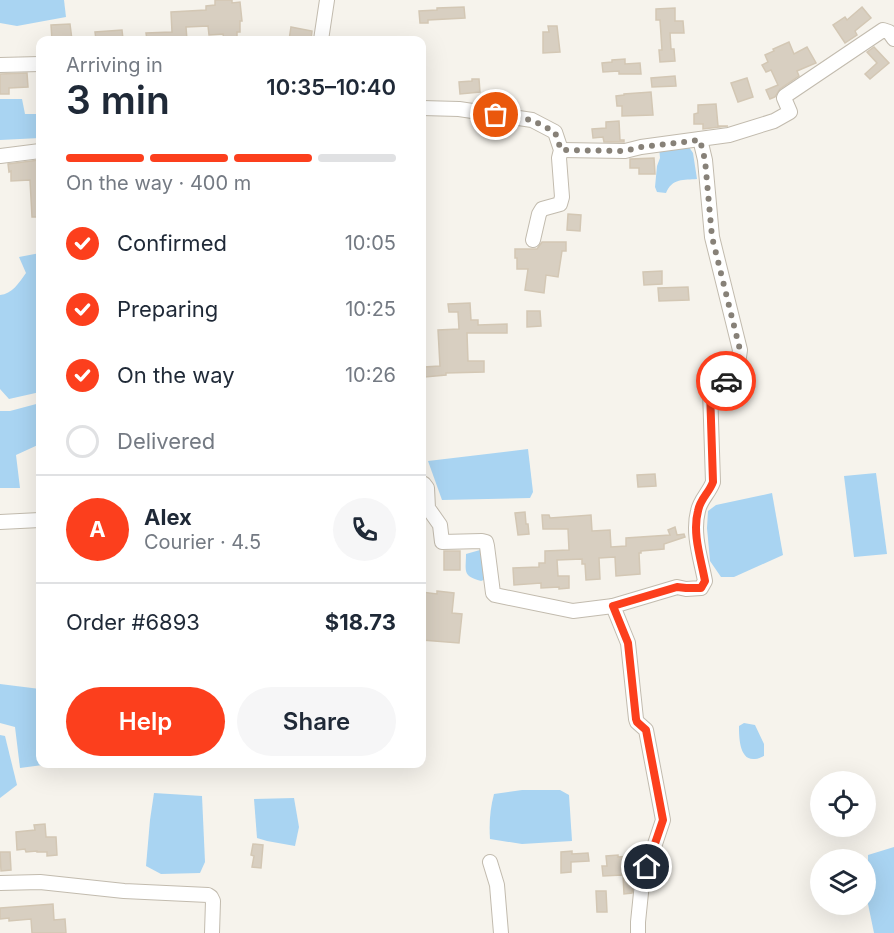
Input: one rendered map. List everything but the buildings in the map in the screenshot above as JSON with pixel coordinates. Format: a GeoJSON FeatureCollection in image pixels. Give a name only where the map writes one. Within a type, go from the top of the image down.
{"type":"FeatureCollection","features":[{"type":"Feature","properties":{"kind":"street"},"geometry":{"type":"LineString","coordinates":[[322,36],[327,0]]}},
{"type":"Feature","properties":{"kind":"street"},"geometry":{"type":"LineString","coordinates":[[561,150],[625,151],[729,135],[774,120],[790,113],[785,96],[883,30],[889,32],[894,39]]}},
{"type":"Feature","properties":{"kind":"street"},"geometry":{"type":"LineString","coordinates":[[0,65],[36,64]]}},
{"type":"Feature","properties":{"kind":"street"},"geometry":{"type":"LineString","coordinates":[[426,108],[459,109],[532,120],[555,132],[561,150],[559,158],[562,197],[560,204],[542,209],[533,240]]}},
{"type":"Feature","properties":{"kind":"street"},"geometry":{"type":"LineString","coordinates":[[426,487],[428,508],[440,525],[442,542],[486,542],[495,595],[573,611],[613,606],[677,587],[701,588],[705,581],[696,534],[697,512],[713,482],[710,390],[714,384],[731,379],[738,364],[740,350],[712,237],[705,160],[700,140]]}},
{"type":"Feature","properties":{"kind":"street"},"geometry":{"type":"LineString","coordinates":[[0,156],[36,152]]}},
{"type":"Feature","properties":{"kind":"street"},"geometry":{"type":"LineString","coordinates":[[0,522],[36,520]]}},
{"type":"Feature","properties":{"kind":"street"},"geometry":{"type":"LineString","coordinates":[[613,606],[628,643],[636,719],[646,730],[663,820],[642,883],[638,933]]}},
{"type":"Feature","properties":{"kind":"street"},"geometry":{"type":"LineString","coordinates":[[490,862],[497,885],[501,933]]}},
{"type":"Feature","properties":{"kind":"street"},"geometry":{"type":"LineString","coordinates":[[0,883],[40,882],[124,891],[208,895],[213,901],[212,933]]}},
{"type":"Feature","properties":{"kind":"water"},"geometry":{"type":"Polygon","coordinates":[[[0,0],[64,0],[66,17],[17,26],[0,23],[0,0]]]}},
{"type":"Feature","properties":{"kind":"water"},"geometry":{"type":"Polygon","coordinates":[[[0,99],[22,99],[25,114],[36,114],[36,138],[0,140],[0,99]]]}},
{"type":"Feature","properties":{"kind":"water"},"geometry":{"type":"Polygon","coordinates":[[[687,144],[693,153],[697,179],[675,182],[666,193],[657,192],[655,187],[660,158],[659,146],[687,144]]]}},
{"type":"Feature","properties":{"kind":"water"},"geometry":{"type":"Polygon","coordinates":[[[36,254],[36,393],[9,399],[0,389],[0,295],[12,290],[26,273],[19,257],[36,254]]]}},
{"type":"Feature","properties":{"kind":"water"},"geometry":{"type":"Polygon","coordinates":[[[36,404],[36,446],[16,455],[20,488],[0,488],[0,411],[10,411],[36,404]]]}},
{"type":"Feature","properties":{"kind":"water"},"geometry":{"type":"Polygon","coordinates":[[[528,449],[533,492],[530,498],[442,500],[428,461],[528,449]]]}},
{"type":"Feature","properties":{"kind":"water"},"geometry":{"type":"Polygon","coordinates":[[[876,473],[887,554],[854,557],[844,476],[876,473]]]}},
{"type":"Feature","properties":{"kind":"water"},"geometry":{"type":"Polygon","coordinates":[[[772,493],[783,555],[734,577],[721,577],[710,561],[708,511],[716,505],[772,493]]]}},
{"type":"Feature","properties":{"kind":"water"},"geometry":{"type":"Polygon","coordinates":[[[480,550],[486,579],[481,581],[466,572],[466,554],[480,550]]]}},
{"type":"Feature","properties":{"kind":"water"},"geometry":{"type":"Polygon","coordinates":[[[0,684],[36,688],[36,766],[20,768],[15,727],[0,723],[0,684]]]}},
{"type":"Feature","properties":{"kind":"water"},"geometry":{"type":"Polygon","coordinates":[[[744,723],[755,725],[764,744],[764,756],[750,759],[743,752],[739,726],[744,723]]]}},
{"type":"Feature","properties":{"kind":"water"},"geometry":{"type":"Polygon","coordinates":[[[0,735],[5,736],[17,785],[0,798],[0,735]]]}},
{"type":"Feature","properties":{"kind":"water"},"geometry":{"type":"Polygon","coordinates":[[[522,790],[560,790],[569,795],[572,841],[522,844],[490,839],[490,816],[494,794],[522,790]]]}},
{"type":"Feature","properties":{"kind":"water"},"geometry":{"type":"Polygon","coordinates":[[[154,793],[202,796],[205,862],[200,873],[161,874],[146,866],[154,793]]]}},
{"type":"Feature","properties":{"kind":"water"},"geometry":{"type":"Polygon","coordinates":[[[294,798],[299,827],[295,846],[257,838],[254,799],[294,798]]]}},
{"type":"Feature","properties":{"kind":"water"},"geometry":{"type":"Polygon","coordinates":[[[894,847],[894,933],[874,933],[870,915],[876,915],[876,853],[894,847]]]}},
{"type":"Feature","properties":{"kind":"way so far"},"geometry":{"type":"LineString","coordinates":[[496,115],[532,120],[555,132],[561,150],[625,151],[700,140],[705,160],[712,237],[740,350],[738,364],[731,379],[726,381]]}},
{"type":"Feature","properties":{"kind":"route"},"geometry":{"type":"LineString","coordinates":[[647,867],[663,820],[646,730],[636,719],[628,643],[613,606],[662,590],[677,587],[701,588],[704,585],[696,534],[697,512],[713,482],[710,390],[714,384],[726,381]]}}]}
